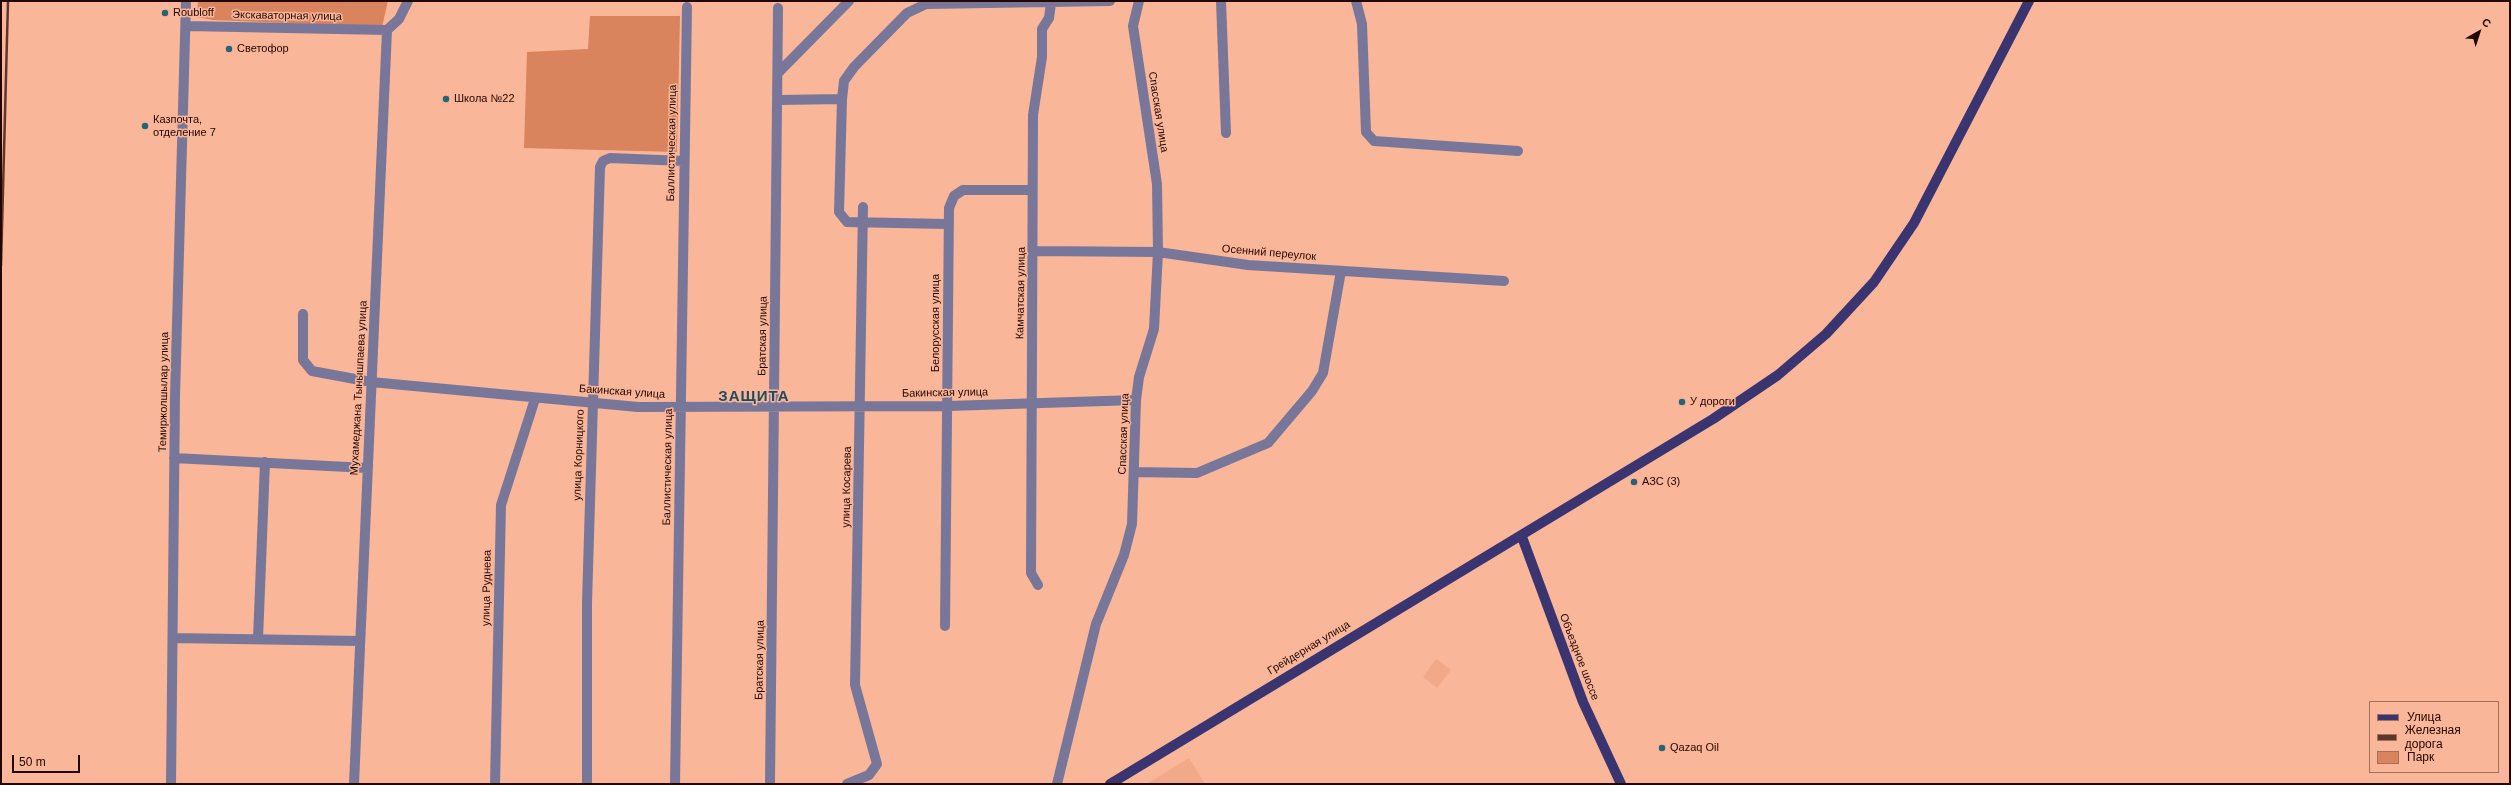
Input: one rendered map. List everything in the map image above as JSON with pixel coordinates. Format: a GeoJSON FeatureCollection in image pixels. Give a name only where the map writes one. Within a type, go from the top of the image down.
{"type":"FeatureCollection","features":[{"type":"Feature","properties":{"kind":"main road","name":"Грейдерная улица"},"geometry":{"type":"LineString","coordinates":[[1110,784],[1221,718],[1258,693],[1522,537],[1747,397],[1826,334],[1874,282],[1914,223],[2029,1]]}},
{"type":"Feature","properties":{"kind":"main road","name":"Объездное шоссе"},"geometry":{"type":"LineString","coordinates":[[1522,537],[1583,702],[1621,784]]}},
{"type":"Feature","properties":{"kind":"street","name":"Темиржолшылар улица"},"geometry":{"type":"LineString","coordinates":[[171,784],[174,458],[187,26],[186,1]]}},
{"type":"Feature","properties":{"kind":"street"},"geometry":{"type":"LineString","coordinates":[[387,30],[399,19],[408,1]]}},
{"type":"Feature","properties":{"kind":"street"},"geometry":{"type":"LineString","coordinates":[[778,73],[849,1]]}},
{"type":"Feature","properties":{"kind":"street"},"geometry":{"type":"LineString","coordinates":[[947,224],[847,222],[839,212],[842,99],[844,81],[854,67],[907,13],[926,4],[1110,1]]}},
{"type":"Feature","properties":{"kind":"street","name":"Спасская улица"},"geometry":{"type":"LineString","coordinates":[[1057,784],[1096,624],[1124,555],[1132,524],[1136,400],[1139,377],[1154,329],[1158,252],[1157,184],[1132,26],[1139,1]]}},
{"type":"Feature","properties":{"kind":"street"},"geometry":{"type":"LineString","coordinates":[[1221,1],[1226,133]]}},
{"type":"Feature","properties":{"kind":"street"},"geometry":{"type":"LineString","coordinates":[[1356,1],[1362,24],[1366,132],[1374,141],[1518,151]]}},
{"type":"Feature","properties":{"kind":"street","name":"Камчатская улица"},"geometry":{"type":"LineString","coordinates":[[1038,585],[1031,573],[1033,115],[1042,57],[1042,29],[1049,18],[1050,2]]}},
{"type":"Feature","properties":{"kind":"street","name":"Баллистическая улица"},"geometry":{"type":"LineString","coordinates":[[675,784],[687,7]]}},
{"type":"Feature","properties":{"kind":"street","name":"Братская улица"},"geometry":{"type":"LineString","coordinates":[[770,784],[779,100],[778,8]]}},
{"type":"Feature","properties":{"kind":"street","name":"Экскаваторная улица"},"geometry":{"type":"LineString","coordinates":[[187,26],[387,30]]}},
{"type":"Feature","properties":{"kind":"street","name":"Мухамеджана Тынышпаева улица"},"geometry":{"type":"LineString","coordinates":[[354,784],[367,468],[383,152],[387,30]]}},
{"type":"Feature","properties":{"kind":"street"},"geometry":{"type":"LineString","coordinates":[[779,100],[842,99]]}},
{"type":"Feature","properties":{"kind":"street","name":"улица Корницкого"},"geometry":{"type":"LineString","coordinates":[[587,784],[587,603],[600,167],[603,160],[610,158],[684,161]]}},
{"type":"Feature","properties":{"kind":"street","name":"Белорусская улица"},"geometry":{"type":"LineString","coordinates":[[944,626],[948,406],[947,224],[949,208],[954,196],[963,190],[1032,190]]}},
{"type":"Feature","properties":{"kind":"street","name":"улица Косарева"},"geometry":{"type":"LineString","coordinates":[[847,784],[869,775],[877,764],[855,685],[861,406],[862,207]]}},
{"type":"Feature","properties":{"kind":"street","name":"Осенний переулок"},"geometry":{"type":"LineString","coordinates":[[1033,251],[1158,252],[1248,265],[1504,281]]}},
{"type":"Feature","properties":{"kind":"street"},"geometry":{"type":"LineString","coordinates":[[1134,472],[1197,473],[1268,443],[1312,390],[1323,373],[1341,271]]}},
{"type":"Feature","properties":{"kind":"street","name":"Бакинская улица"},"geometry":{"type":"LineString","coordinates":[[303,314],[303,360],[312,371],[371,382],[535,399],[593,402],[638,408],[948,406],[1136,400]]}},
{"type":"Feature","properties":{"kind":"street","name":"улица Руднева"},"geometry":{"type":"LineString","coordinates":[[495,784],[501,505],[535,399]]}},
{"type":"Feature","properties":{"kind":"street"},"geometry":{"type":"LineString","coordinates":[[174,458],[367,468]]}},
{"type":"Feature","properties":{"kind":"street"},"geometry":{"type":"LineString","coordinates":[[258,639],[264,462]]}},
{"type":"Feature","properties":{"kind":"street"},"geometry":{"type":"LineString","coordinates":[[173,638],[360,641]]}},
{"type":"Feature","properties":{"kind":"street","name":"Спасская улица"},"geometry":{"type":"LineString","coordinates":[[1062,766],[1066,784]]}},
{"type":"Feature","properties":{"kind":"shaded area"},"geometry":{"type":"Polygon","coordinates":[[[1436,659],[1451,670],[1437,688],[1423,677],[1436,659]]]}},
{"type":"Feature","properties":{"kind":"shaded area"},"geometry":{"type":"Polygon","coordinates":[[[1189,758],[1205,784],[1147,784],[1189,758]]]}},
{"type":"Feature","properties":{"kind":"green space"},"geometry":{"type":"Polygon","coordinates":[[[198,1],[388,1],[382,27],[213,20],[197,17],[198,1]]]}},
{"type":"Feature","properties":{"kind":"green space"},"geometry":{"type":"Polygon","coordinates":[[[590,16],[680,16],[677,152],[524,148],[527,52],[588,49],[590,16]]]}},
{"type":"Feature","properties":{"kind":"railway"},"geometry":{"type":"LineString","coordinates":[[1,265],[8,1]]}},
{"type":"Feature","properties":{"kind":"place","name":"Roubloff"},"geometry":{"type":"Point","coordinates":[165,13]}},
{"type":"Feature","properties":{"kind":"place","name":"Светофор"},"geometry":{"type":"Point","coordinates":[229,49]}},
{"type":"Feature","properties":{"kind":"place","name":"Школа №22"},"geometry":{"type":"Point","coordinates":[446,99]}},
{"type":"Feature","properties":{"kind":"place","name":"Казпочта, отделение 7"},"geometry":{"type":"Point","coordinates":[145,126]}},
{"type":"Feature","properties":{"kind":"place","name":"У дороги"},"geometry":{"type":"Point","coordinates":[1682,402]}},
{"type":"Feature","properties":{"kind":"place","name":"АЗС (3)"},"geometry":{"type":"Point","coordinates":[1634,482]}},
{"type":"Feature","properties":{"kind":"place","name":"Qazaq Oil"},"geometry":{"type":"Point","coordinates":[1662,748]}},
{"type":"Feature","properties":{"kind":"district","name":"ЗАЩИТА"},"geometry":{"type":"Point","coordinates":[754,397]}}]}
